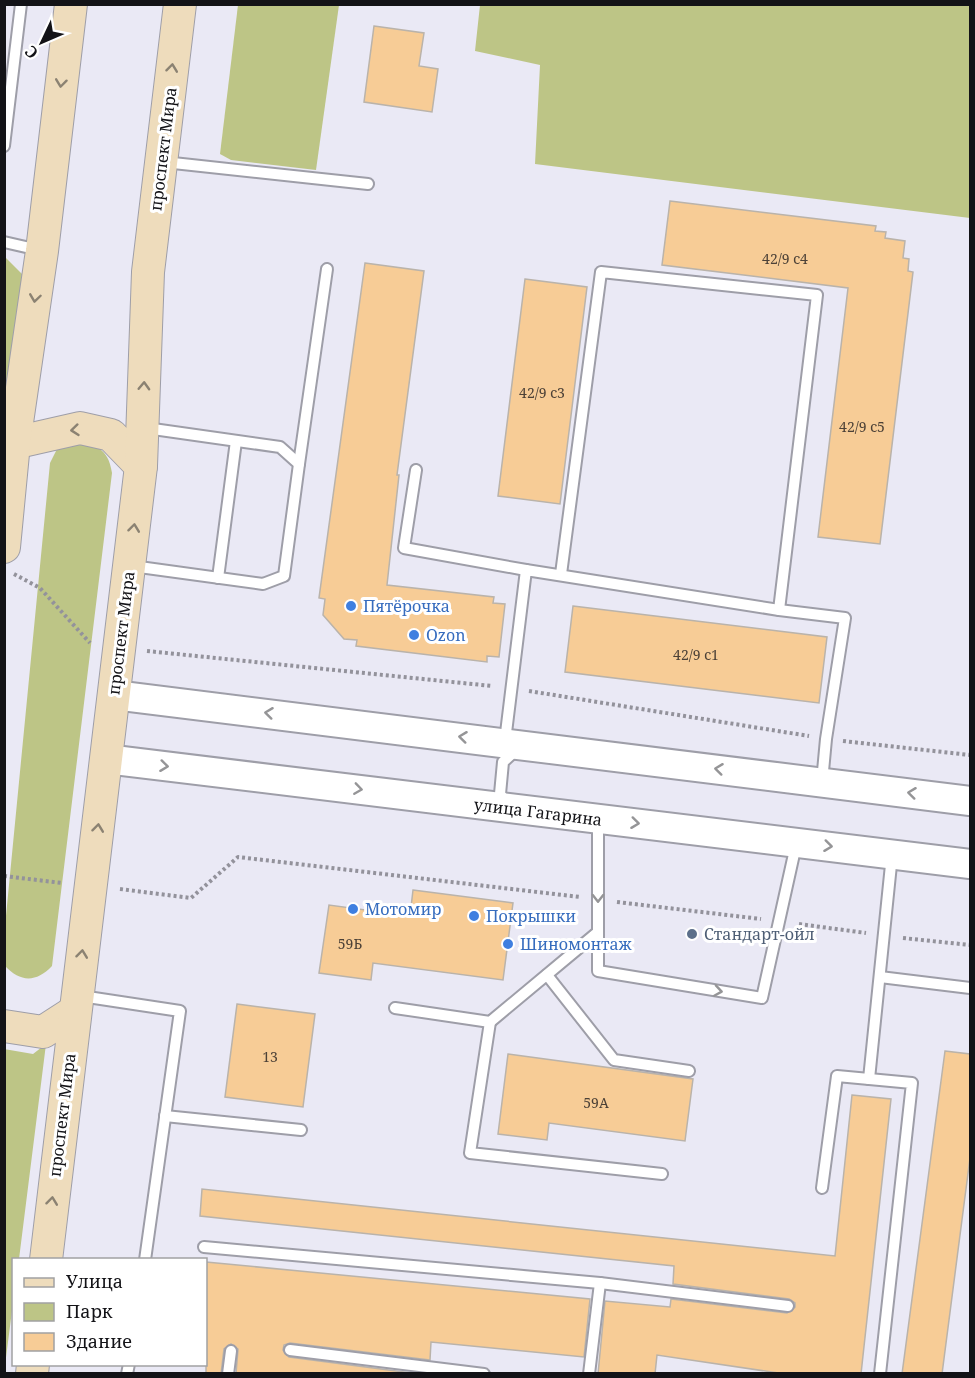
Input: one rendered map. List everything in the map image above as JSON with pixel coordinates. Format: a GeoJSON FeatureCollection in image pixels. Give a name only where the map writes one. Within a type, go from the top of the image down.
{"type":"FeatureCollection","features":[{"type":"Feature","properties":{"kind":"main road"},"geometry":{"type":"LineString","coordinates":[[4,547],[14,443],[42,251],[71,4]]}},
{"type":"Feature","properties":{"kind":"main road","name":"проспект Мира"},"geometry":{"type":"LineString","coordinates":[[46,1258],[141,466],[148,272],[180,4]]}},
{"type":"Feature","properties":{"kind":"main road"},"geometry":{"type":"LineString","coordinates":[[14,443],[80,428],[111,435],[141,466]]}},
{"type":"Feature","properties":{"kind":"main road"},"geometry":{"type":"LineString","coordinates":[[4,1026],[44,1032],[76,1003]]}},
{"type":"Feature","properties":{"kind":"street"},"geometry":{"type":"LineString","coordinates":[[114,695],[970,801]]}},
{"type":"Feature","properties":{"kind":"street","name":"улица Гагарина"},"geometry":{"type":"LineString","coordinates":[[106,759],[970,864]]}},
{"type":"Feature","properties":{"kind":"lane"},"geometry":{"type":"LineString","coordinates":[[4,146],[21,4]]}},
{"type":"Feature","properties":{"kind":"lane"},"geometry":{"type":"LineString","coordinates":[[161,162],[368,184]]}},
{"type":"Feature","properties":{"kind":"lane"},"geometry":{"type":"LineString","coordinates":[[4,242],[42,251]]}},
{"type":"Feature","properties":{"kind":"lane"},"geometry":{"type":"LineString","coordinates":[[129,566],[263,584],[284,576],[327,269]]}},
{"type":"Feature","properties":{"kind":"lane"},"geometry":{"type":"LineString","coordinates":[[561,574],[600,272],[817,295],[779,610]]}},
{"type":"Feature","properties":{"kind":"lane"},"geometry":{"type":"LineString","coordinates":[[143,427],[280,447],[299,464]]}},
{"type":"Feature","properties":{"kind":"lane"},"geometry":{"type":"LineString","coordinates":[[218,578],[236,441]]}},
{"type":"Feature","properties":{"kind":"lane"},"geometry":{"type":"LineString","coordinates":[[416,470],[404,548],[526,570],[779,610],[845,618],[826,739],[822,782]]}},
{"type":"Feature","properties":{"kind":"lane"},"geometry":{"type":"LineString","coordinates":[[513,810],[500,794],[503,762],[514,743],[511,688],[526,570]]}},
{"type":"Feature","properties":{"kind":"lane"},"geometry":{"type":"LineString","coordinates":[[598,818],[598,971],[762,998],[797,842]]}},
{"type":"Feature","properties":{"kind":"lane"},"geometry":{"type":"LineString","coordinates":[[869,1079],[892,854]]}},
{"type":"Feature","properties":{"kind":"lane"},"geometry":{"type":"LineString","coordinates":[[598,932],[490,1022],[470,1153],[662,1174]]}},
{"type":"Feature","properties":{"kind":"lane"},"geometry":{"type":"LineString","coordinates":[[547,975],[614,1060],[689,1071]]}},
{"type":"Feature","properties":{"kind":"lane"},"geometry":{"type":"LineString","coordinates":[[880,977],[970,988]]}},
{"type":"Feature","properties":{"kind":"lane"},"geometry":{"type":"LineString","coordinates":[[76,1003],[180,1011],[145,1258]]}},
{"type":"Feature","properties":{"kind":"lane"},"geometry":{"type":"LineString","coordinates":[[396,1008],[490,1022]]}},
{"type":"Feature","properties":{"kind":"lane"},"geometry":{"type":"LineString","coordinates":[[822,1188],[837,1076],[912,1083],[880,1374]]}},
{"type":"Feature","properties":{"kind":"lane"},"geometry":{"type":"LineString","coordinates":[[165,1116],[301,1130]]}},
{"type":"Feature","properties":{"kind":"lane"},"geometry":{"type":"LineString","coordinates":[[204,1246],[600,1283],[788,1306]]}},
{"type":"Feature","properties":{"kind":"lane"},"geometry":{"type":"LineString","coordinates":[[590,1374],[600,1283]]}},
{"type":"Feature","properties":{"kind":"lane"},"geometry":{"type":"LineString","coordinates":[[290,1350],[484,1374]]}},
{"type":"Feature","properties":{"kind":"lane"},"geometry":{"type":"LineString","coordinates":[[228,1374],[231,1351]]}},
{"type":"Feature","properties":{"kind":"path"},"geometry":{"type":"LineString","coordinates":[[4,569],[40,588],[92,645],[511,688],[826,739],[970,756]]}},
{"type":"Feature","properties":{"kind":"path"},"geometry":{"type":"LineString","coordinates":[[4,876],[191,898],[238,856],[970,945]]}},
{"type":"Feature","properties":{"kind":"green space"},"geometry":{"type":"Polygon","coordinates":[[[238,5],[339,5],[316,170],[231,160],[220,154],[238,5]]]}},
{"type":"Feature","properties":{"kind":"green space"},"geometry":{"type":"Polygon","coordinates":[[[480,5],[970,5],[970,218],[535,164],[540,65],[475,51],[480,5]]]}},
{"type":"Feature","properties":{"kind":"green space"},"geometry":{"type":"Polygon","coordinates":[[[5,257],[22,274],[5,418],[5,257]]]}},
{"type":"Feature","properties":{"kind":"green space"},"geometry":{"type":"Polygon","coordinates":[[[71,440],[99,448],[107,457],[112,473],[52,966],[34,978],[22,978],[5,966],[5,926],[50,463],[58,447],[71,440]]]}},
{"type":"Feature","properties":{"kind":"green space"},"geometry":{"type":"Polygon","coordinates":[[[46,1044],[19,1258],[12,1258],[12,1311],[4,1373],[4,1049],[33,1054],[46,1044]]]}},
{"type":"Feature","properties":{"kind":"building"},"geometry":{"type":"Polygon","coordinates":[[[374,26],[424,33],[419,66],[438,69],[432,112],[364,102],[374,26]]]}},
{"type":"Feature","properties":{"kind":"building"},"geometry":{"type":"Polygon","coordinates":[[[670,201],[876,226],[875,231],[886,232],[885,238],[905,241],[903,258],[909,259],[908,271],[913,272],[880,544],[818,537],[848,288],[662,265],[670,201]]]}},
{"type":"Feature","properties":{"kind":"building"},"geometry":{"type":"Polygon","coordinates":[[[365,263],[424,271],[397,475],[399,475],[387,585],[494,597],[493,603],[505,604],[499,657],[487,656],[487,662],[356,646],[357,640],[344,639],[323,615],[325,599],[319,598],[365,263]]]}},
{"type":"Feature","properties":{"kind":"building"},"geometry":{"type":"Polygon","coordinates":[[[525,279],[587,287],[560,504],[498,496],[525,279]]]}},
{"type":"Feature","properties":{"kind":"building"},"geometry":{"type":"Polygon","coordinates":[[[573,606],[827,637],[819,703],[565,672],[573,606]]]}},
{"type":"Feature","properties":{"kind":"building"},"geometry":{"type":"Polygon","coordinates":[[[413,890],[513,903],[503,980],[373,963],[371,980],[319,973],[329,905],[410,916],[413,890]]]}},
{"type":"Feature","properties":{"kind":"building"},"geometry":{"type":"Polygon","coordinates":[[[237,1004],[315,1014],[303,1107],[225,1097],[237,1004]]]}},
{"type":"Feature","properties":{"kind":"building"},"geometry":{"type":"Polygon","coordinates":[[[945,1051],[970,1054],[970,1158],[942,1374],[902,1374],[945,1051]]]}},
{"type":"Feature","properties":{"kind":"building"},"geometry":{"type":"Polygon","coordinates":[[[508,1054],[693,1079],[685,1141],[549,1123],[547,1140],[498,1134],[508,1054]]]}},
{"type":"Feature","properties":{"kind":"building"},"geometry":{"type":"Polygon","coordinates":[[[852,1095],[891,1099],[861,1374],[785,1374],[657,1355],[655,1374],[598,1374],[605,1301],[670,1307],[671,1299],[787,1313],[795,1307],[795,1303],[789,1299],[673,1284],[674,1266],[200,1216],[202,1189],[835,1256],[852,1095]]]}},
{"type":"Feature","properties":{"kind":"building"},"geometry":{"type":"Polygon","coordinates":[[[207,1262],[590,1299],[584,1357],[431,1342],[430,1360],[290,1343],[284,1345],[283,1350],[289,1357],[419,1374],[236,1374],[238,1349],[231,1344],[224,1349],[221,1374],[206,1374],[207,1262]]]}},
{"type":"Feature","properties":{"kind":"place","name":"Пятёрочка"},"geometry":{"type":"Point","coordinates":[351,606]}},
{"type":"Feature","properties":{"kind":"place","name":"Ozon"},"geometry":{"type":"Point","coordinates":[414,635]}},
{"type":"Feature","properties":{"kind":"place","name":"Мотомир"},"geometry":{"type":"Point","coordinates":[353,909]}},
{"type":"Feature","properties":{"kind":"place","name":"Покрышки"},"geometry":{"type":"Point","coordinates":[474,916]}},
{"type":"Feature","properties":{"kind":"place","name":"Стандарт-ойл"},"geometry":{"type":"Point","coordinates":[692,934]}},
{"type":"Feature","properties":{"kind":"place","name":"Шиномонтаж"},"geometry":{"type":"Point","coordinates":[508,944]}}]}
